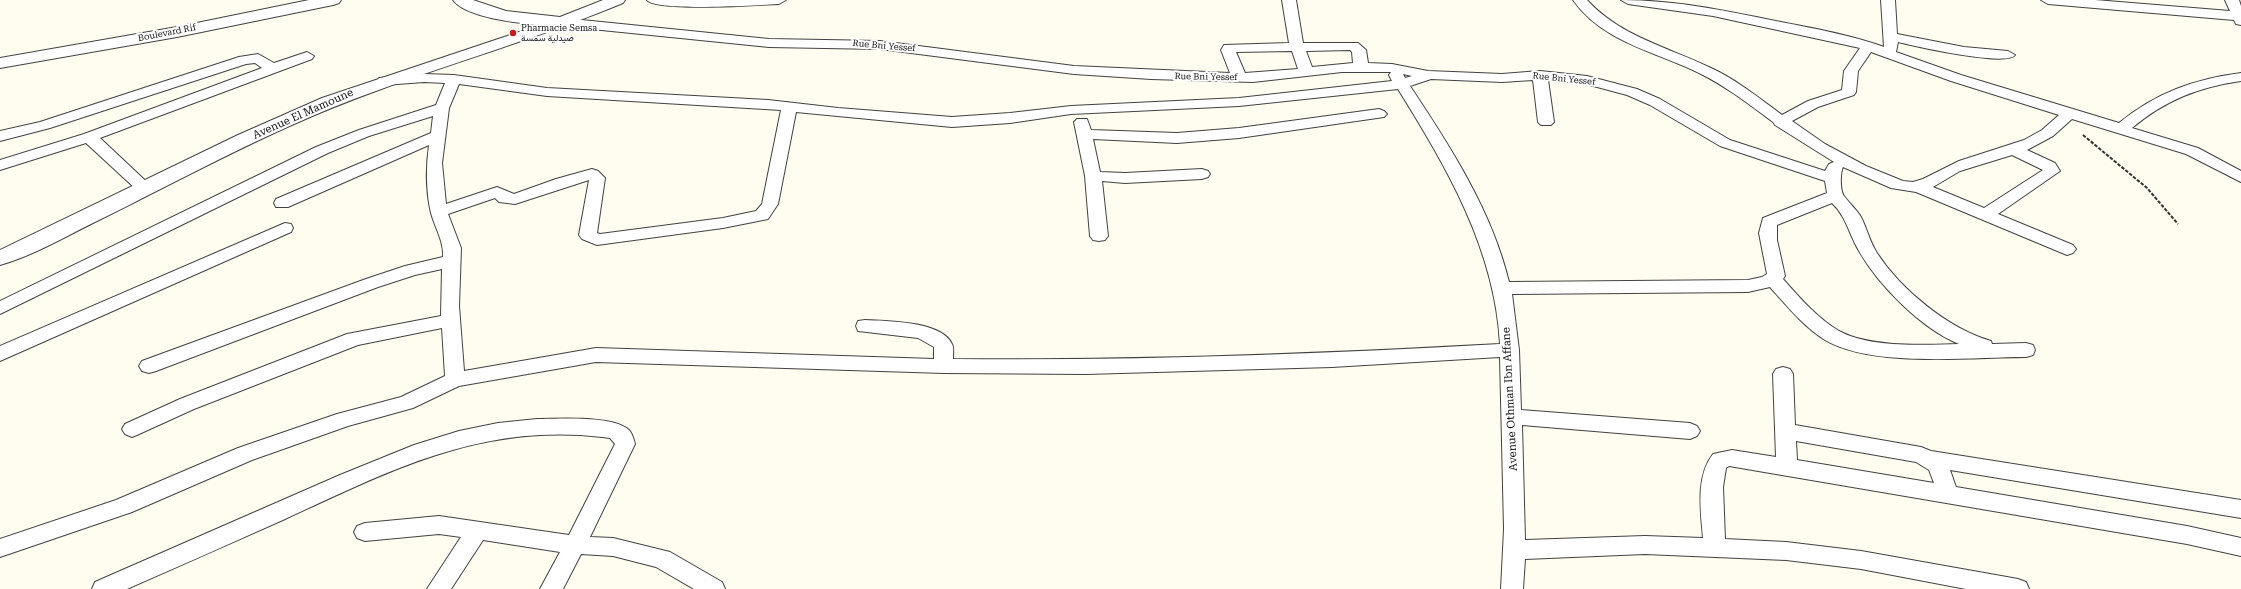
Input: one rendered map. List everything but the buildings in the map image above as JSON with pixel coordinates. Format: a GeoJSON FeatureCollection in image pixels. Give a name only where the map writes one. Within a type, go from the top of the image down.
{"type":"FeatureCollection","features":[{"type":"Feature","properties":{"kind":"street","name":"Boulevard Rif"},"geometry":{"type":"LineString","coordinates":[[0,64],[177,32],[333,0]]}},
{"type":"Feature","properties":{"kind":"street"},"geometry":{"type":"LineString","coordinates":[[461,0],[477,8],[513,18],[562,22]]}},
{"type":"Feature","properties":{"kind":"street","name":"Avenue El Mamoune"},"geometry":{"type":"LineString","coordinates":[[0,258],[78,223],[212,154],[377,82],[498,45],[617,0]]}},
{"type":"Feature","properties":{"kind":"street"},"geometry":{"type":"LineString","coordinates":[[654,0],[677,3],[779,0]]}},
{"type":"Feature","properties":{"kind":"street"},"geometry":{"type":"LineString","coordinates":[[1289,0],[1297,47],[1307,73]]}},
{"type":"Feature","properties":{"kind":"street"},"geometry":{"type":"LineString","coordinates":[[1580,0],[1612,28],[1722,80],[1780,122],[1840,160],[1892,183],[1910,187],[1919,187],[2067,249]]}},
{"type":"Feature","properties":{"kind":"street"},"geometry":{"type":"LineString","coordinates":[[1628,0],[1771,23],[1830,35],[1868,46],[1892,56],[2066,116],[2121,129],[2192,151],[2241,177]]}},
{"type":"Feature","properties":{"kind":"street"},"geometry":{"type":"LineString","coordinates":[[1888,0],[1892,56]]}},
{"type":"Feature","properties":{"kind":"street"},"geometry":{"type":"LineString","coordinates":[[2048,0],[2103,2],[2240,18]]}},
{"type":"Feature","properties":{"kind":"street"},"geometry":{"type":"LineString","coordinates":[[2232,0],[2240,18]]}},
{"type":"Feature","properties":{"kind":"street","name":"Rue Bni Yessef"},"geometry":{"type":"LineString","coordinates":[[562,22],[769,43],[804,45],[843,43],[880,45],[1074,70],[1151,75],[1239,78],[1361,68],[1392,68],[1428,75],[1502,78],[1540,75],[1602,83],[1632,92],[1655,102],[1725,143],[1831,178]]}},
{"type":"Feature","properties":{"kind":"street"},"geometry":{"type":"LineString","coordinates":[[1891,37],[1964,51],[2008,55]]}},
{"type":"Feature","properties":{"kind":"street"},"geometry":{"type":"LineString","coordinates":[[1239,78],[1228,48],[1355,46],[1359,50],[1361,68]]}},
{"type":"Feature","properties":{"kind":"street"},"geometry":{"type":"LineString","coordinates":[[1780,122],[1813,104],[1849,92],[1849,77],[1868,46]]}},
{"type":"Feature","properties":{"kind":"street"},"geometry":{"type":"LineString","coordinates":[[0,166],[89,137],[306,56]]}},
{"type":"Feature","properties":{"kind":"street"},"geometry":{"type":"LineString","coordinates":[[0,136],[45,125],[244,60],[258,58],[272,69]]}},
{"type":"Feature","properties":{"kind":"street","name":"Avenue Othman Ibn Affane"},"geometry":{"type":"LineString","coordinates":[[1392,68],[1473,208],[1491,249],[1502,288],[1510,350],[1516,550],[1512,589]]}},
{"type":"Feature","properties":{"kind":"street"},"geometry":{"type":"LineString","coordinates":[[1151,75],[1155,105]]}},
{"type":"Feature","properties":{"kind":"street"},"geometry":{"type":"LineString","coordinates":[[377,82],[424,78],[454,79],[547,92],[680,98],[952,122],[1010,118],[1079,110],[1239,102],[1402,84],[1428,75]]}},
{"type":"Feature","properties":{"kind":"street"},"geometry":{"type":"LineString","coordinates":[[1540,75],[1546,122]]}},
{"type":"Feature","properties":{"kind":"street"},"geometry":{"type":"LineString","coordinates":[[2121,129],[2142,112],[2189,85],[2241,77]]}},
{"type":"Feature","properties":{"kind":"street"},"geometry":{"type":"LineString","coordinates":[[454,79],[442,108],[434,163],[439,212],[452,248],[451,320],[455,380]]}},
{"type":"Feature","properties":{"kind":"street"},"geometry":{"type":"LineString","coordinates":[[439,212],[497,192],[505,198],[515,199],[562,182],[592,174],[597,178],[588,234],[597,240],[723,223],[762,214],[770,204],[789,107]]}},
{"type":"Feature","properties":{"kind":"street"},"geometry":{"type":"LineString","coordinates":[[0,308],[322,150],[364,133],[442,108]]}},
{"type":"Feature","properties":{"kind":"street"},"geometry":{"type":"LineString","coordinates":[[1079,110],[1093,176],[1099,236]]}},
{"type":"Feature","properties":{"kind":"street"},"geometry":{"type":"LineString","coordinates":[[1084,134],[1177,138],[1239,133],[1379,114]]}},
{"type":"Feature","properties":{"kind":"street"},"geometry":{"type":"LineString","coordinates":[[1919,187],[1961,165],[2013,149],[2040,138],[2066,116]]}},
{"type":"Feature","properties":{"kind":"street"},"geometry":{"type":"LineString","coordinates":[[282,203],[439,135]]}},
{"type":"Feature","properties":{"kind":"street"},"geometry":{"type":"LineString","coordinates":[[89,137],[144,188]]}},
{"type":"Feature","properties":{"kind":"street"},"geometry":{"type":"LineString","coordinates":[[1985,215],[2052,172],[2049,166],[2013,149]]}},
{"type":"Feature","properties":{"kind":"street"},"geometry":{"type":"LineString","coordinates":[[1834,196],[1835,192],[1831,178],[1834,169],[1840,160]]}},
{"type":"Feature","properties":{"kind":"street"},"geometry":{"type":"LineString","coordinates":[[1093,176],[1125,178],[1202,174]]}},
{"type":"Feature","properties":{"kind":"street"},"geometry":{"type":"LineString","coordinates":[[1502,288],[1760,285],[1776,276],[1768,239],[1767,226],[1769,222],[1834,196]]}},
{"type":"Feature","properties":{"kind":"street"},"geometry":{"type":"LineString","coordinates":[[1834,196],[1851,212],[1871,256],[1892,281],[1944,329],[1968,341],[1996,350]]}},
{"type":"Feature","properties":{"kind":"street"},"geometry":{"type":"LineString","coordinates":[[0,354],[285,228]]}},
{"type":"Feature","properties":{"kind":"street"},"geometry":{"type":"LineString","coordinates":[[149,366],[372,283],[411,270],[452,261]]}},
{"type":"Feature","properties":{"kind":"street"},"geometry":{"type":"LineString","coordinates":[[1773,279],[1819,326],[1842,340],[1861,346],[1897,349],[2026,350]]}},
{"type":"Feature","properties":{"kind":"street"},"geometry":{"type":"LineString","coordinates":[[132,430],[187,404],[354,339],[451,320]]}},
{"type":"Feature","properties":{"kind":"street"},"geometry":{"type":"LineString","coordinates":[[865,326],[910,330],[934,337],[943,345],[944,366]]}},
{"type":"Feature","properties":{"kind":"street"},"geometry":{"type":"LineString","coordinates":[[0,548],[124,506],[245,454],[344,419],[406,403],[455,380],[596,355],[944,366],[1086,367],[1302,361],[1510,350]]}},
{"type":"Feature","properties":{"kind":"street"},"geometry":{"type":"LineString","coordinates":[[1783,374],[1787,467]]}},
{"type":"Feature","properties":{"kind":"street"},"geometry":{"type":"LineString","coordinates":[[1511,417],[1690,431]]}},
{"type":"Feature","properties":{"kind":"street"},"geometry":{"type":"LineString","coordinates":[[103,589],[127,582],[388,464],[441,444],[480,434],[550,424],[609,430],[622,436],[625,444],[575,545],[550,589]]}},
{"type":"Feature","properties":{"kind":"street"},"geometry":{"type":"LineString","coordinates":[[1785,431],[1910,452],[1931,459],[2241,509]]}},
{"type":"Feature","properties":{"kind":"street"},"geometry":{"type":"LineString","coordinates":[[1714,548],[1712,494],[1715,466],[1719,460],[1728,458],[1744,459],[2187,535],[2241,547]]}},
{"type":"Feature","properties":{"kind":"street"},"geometry":{"type":"LineString","coordinates":[[1931,459],[1938,465],[1948,495]]}},
{"type":"Feature","properties":{"kind":"street"},"geometry":{"type":"LineString","coordinates":[[365,532],[439,525],[575,545],[613,547],[662,559],[714,589]]}},
{"type":"Feature","properties":{"kind":"street"},"geometry":{"type":"LineString","coordinates":[[438,589],[478,530]]}},
{"type":"Feature","properties":{"kind":"street"},"geometry":{"type":"LineString","coordinates":[[1516,550],[1645,545],[1786,552],[1861,560],[2018,589]]}},
{"type":"Feature","properties":{"kind":"path"},"geometry":{"type":"LineString","coordinates":[[2066,116],[2147,188],[2178,224]]}},
{"type":"Feature","properties":{"kind":"place","name":"Pharmacie Semsa صيدلية سمسة"},"geometry":{"type":"Point","coordinates":[513,33]}}]}
